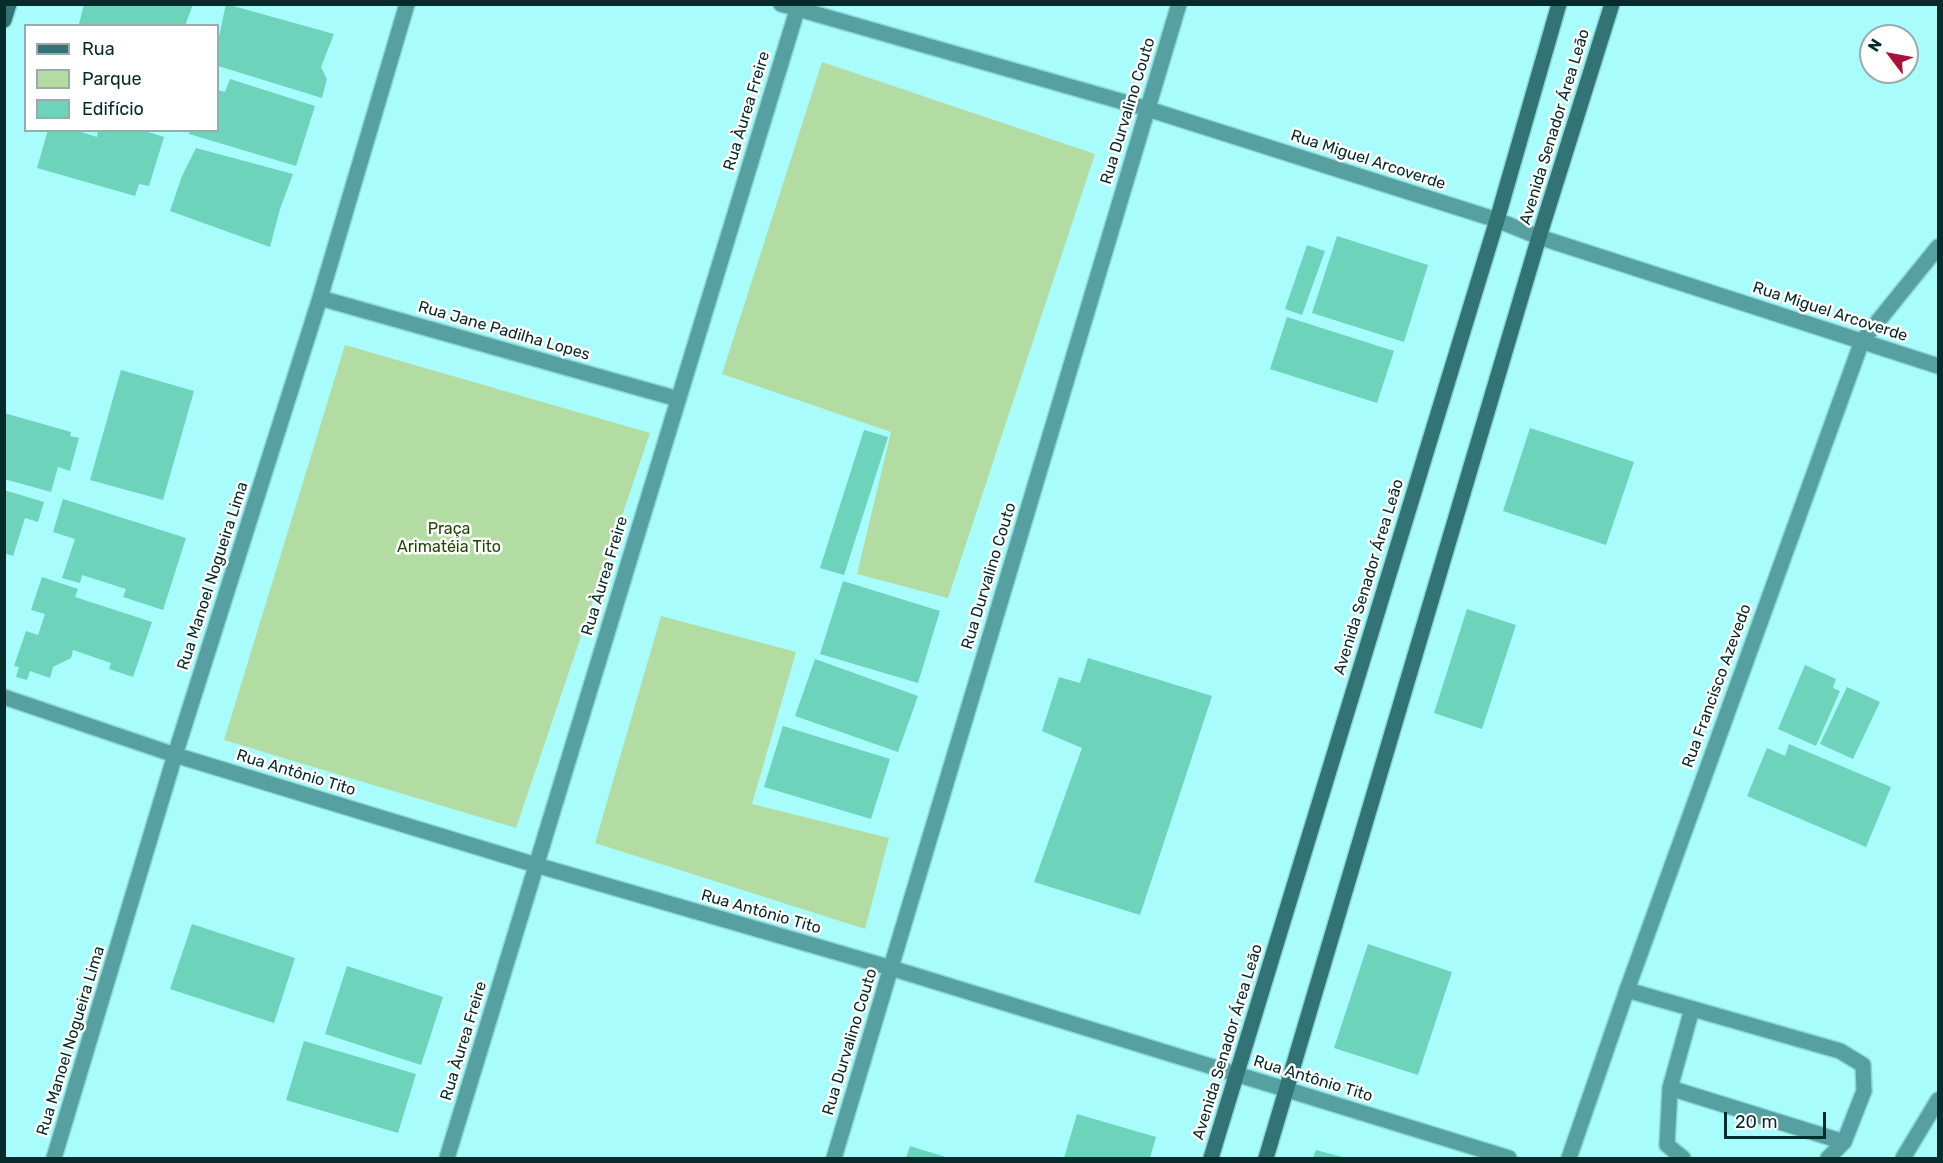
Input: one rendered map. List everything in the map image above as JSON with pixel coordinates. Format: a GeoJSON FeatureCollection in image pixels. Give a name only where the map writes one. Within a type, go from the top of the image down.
{"type":"FeatureCollection","features":[{"type":"Feature","properties":{"kind":"street"},"geometry":{"type":"LineString","coordinates":[[4,20],[9,4]]}},
{"type":"Feature","properties":{"kind":"street","name":"Rua Manoel Nogueira Lima"},"geometry":{"type":"LineString","coordinates":[[54,1158],[175,755],[320,298],[407,4]]}},
{"type":"Feature","properties":{"kind":"street","name":"Rua Miguel Arcoverde"},"geometry":{"type":"LineString","coordinates":[[782,4],[1148,109],[1497,220],[1539,237],[1938,366]]}},
{"type":"Feature","properties":{"kind":"street","name":"Rua Durvalino Couto"},"geometry":{"type":"LineString","coordinates":[[834,1158],[1179,4]]}},
{"type":"Feature","properties":{"kind":"street","name":"Avenida Senador Área Leão"},"geometry":{"type":"LineString","coordinates":[[1211,1158],[1497,220],[1559,4]]}},
{"type":"Feature","properties":{"kind":"street","name":"Avenida Senador Área Leão"},"geometry":{"type":"LineString","coordinates":[[1266,1158],[1539,237],[1612,4]]}},
{"type":"Feature","properties":{"kind":"street","name":"Rua Àurea Freire"},"geometry":{"type":"LineString","coordinates":[[447,1158],[798,7]]}},
{"type":"Feature","properties":{"kind":"street","name":"Rua Francisco Azevedo"},"geometry":{"type":"LineString","coordinates":[[1569,1158],[1627,990],[1862,341],[1938,247]]}},
{"type":"Feature","properties":{"kind":"street","name":"Rua Jane Padilha Lopes"},"geometry":{"type":"LineString","coordinates":[[320,298],[678,399]]}},
{"type":"Feature","properties":{"kind":"street","name":"Rua Antônio Tito"},"geometry":{"type":"LineString","coordinates":[[4,697],[175,755],[536,865],[891,968],[1509,1158]]}},
{"type":"Feature","properties":{"kind":"street"},"geometry":{"type":"LineString","coordinates":[[1627,990],[1840,1051],[1863,1065],[1864,1091],[1844,1142],[1828,1158]]}},
{"type":"Feature","properties":{"kind":"street"},"geometry":{"type":"LineString","coordinates":[[1683,1158],[1667,1145],[1670,1088],[1692,1009]]}},
{"type":"Feature","properties":{"kind":"street"},"geometry":{"type":"LineString","coordinates":[[1670,1088],[1844,1142]]}},
{"type":"Feature","properties":{"kind":"street"},"geometry":{"type":"LineString","coordinates":[[1904,1158],[1938,1100]]}},
{"type":"Feature","properties":{"kind":"green space"},"geometry":{"type":"Polygon","coordinates":[[[822,62],[1095,154],[948,598],[857,574],[891,432],[722,374],[822,62]]]}},
{"type":"Feature","properties":{"kind":"green space","name":"Praça Arimatéia Tito"},"geometry":{"type":"Polygon","coordinates":[[[345,345],[650,433],[516,828],[224,740],[345,345]]]}},
{"type":"Feature","properties":{"kind":"green space"},"geometry":{"type":"Polygon","coordinates":[[[661,616],[796,652],[752,804],[889,838],[865,929],[595,843],[661,616]]]}},
{"type":"Feature","properties":{"kind":"building"},"geometry":{"type":"Polygon","coordinates":[[[84,4],[193,4],[186,24],[79,24],[84,4]]]}},
{"type":"Feature","properties":{"kind":"building"},"geometry":{"type":"Polygon","coordinates":[[[226,4],[334,34],[321,67],[327,79],[322,98],[219,66],[219,36],[226,4]]]}},
{"type":"Feature","properties":{"kind":"building"},"geometry":{"type":"Polygon","coordinates":[[[230,79],[315,106],[296,166],[189,134],[190,132],[219,132],[219,90],[225,92],[230,79]]]}},
{"type":"Feature","properties":{"kind":"building"},"geometry":{"type":"Polygon","coordinates":[[[47,132],[81,132],[97,137],[98,132],[148,132],[164,137],[149,186],[139,184],[135,196],[37,168],[47,132]]]}},
{"type":"Feature","properties":{"kind":"building"},"geometry":{"type":"Polygon","coordinates":[[[196,148],[293,174],[280,209],[270,247],[170,211],[182,176],[196,148]]]}},
{"type":"Feature","properties":{"kind":"building"},"geometry":{"type":"Polygon","coordinates":[[[1337,236],[1428,265],[1404,342],[1312,313],[1337,236]]]}},
{"type":"Feature","properties":{"kind":"building"},"geometry":{"type":"Polygon","coordinates":[[[1307,245],[1325,251],[1302,315],[1285,309],[1307,245]]]}},
{"type":"Feature","properties":{"kind":"building"},"geometry":{"type":"Polygon","coordinates":[[[1287,317],[1394,351],[1377,403],[1270,369],[1287,317]]]}},
{"type":"Feature","properties":{"kind":"building"},"geometry":{"type":"Polygon","coordinates":[[[121,370],[194,391],[163,500],[90,480],[121,370]]]}},
{"type":"Feature","properties":{"kind":"building"},"geometry":{"type":"Polygon","coordinates":[[[4,413],[71,432],[70,436],[79,438],[70,471],[58,467],[51,492],[4,479],[4,413]]]}},
{"type":"Feature","properties":{"kind":"building"},"geometry":{"type":"Polygon","coordinates":[[[1530,428],[1634,462],[1606,545],[1503,511],[1530,428]]]}},
{"type":"Feature","properties":{"kind":"building"},"geometry":{"type":"Polygon","coordinates":[[[864,430],[888,437],[844,575],[820,568],[864,430]]]}},
{"type":"Feature","properties":{"kind":"building"},"geometry":{"type":"Polygon","coordinates":[[[4,490],[44,502],[38,522],[25,518],[13,556],[4,553],[4,490]]]}},
{"type":"Feature","properties":{"kind":"building"},"geometry":{"type":"Polygon","coordinates":[[[63,499],[186,538],[163,610],[123,597],[126,589],[82,575],[80,583],[62,578],[75,539],[53,532],[63,499]]]}},
{"type":"Feature","properties":{"kind":"building"},"geometry":{"type":"Polygon","coordinates":[[[42,577],[78,589],[75,597],[152,622],[133,677],[109,669],[111,663],[73,650],[71,658],[53,667],[50,678],[30,671],[27,680],[16,677],[19,667],[14,666],[26,631],[38,635],[45,614],[31,610],[42,577]]]}},
{"type":"Feature","properties":{"kind":"building"},"geometry":{"type":"Polygon","coordinates":[[[843,581],[940,611],[918,683],[820,654],[843,581]]]}},
{"type":"Feature","properties":{"kind":"building"},"geometry":{"type":"Polygon","coordinates":[[[1467,609],[1516,625],[1482,729],[1434,713],[1467,609]]]}},
{"type":"Feature","properties":{"kind":"building"},"geometry":{"type":"Polygon","coordinates":[[[1088,658],[1212,696],[1140,915],[1034,882],[1082,748],[1042,731],[1059,677],[1080,683],[1088,658]]]}},
{"type":"Feature","properties":{"kind":"building"},"geometry":{"type":"Polygon","coordinates":[[[815,659],[918,696],[898,752],[795,716],[815,659]]]}},
{"type":"Feature","properties":{"kind":"building"},"geometry":{"type":"Polygon","coordinates":[[[1805,665],[1836,679],[1833,688],[1840,691],[1816,746],[1778,729],[1805,665]]]}},
{"type":"Feature","properties":{"kind":"building"},"geometry":{"type":"Polygon","coordinates":[[[1847,687],[1880,702],[1853,759],[1820,744],[1847,687]]]}},
{"type":"Feature","properties":{"kind":"building"},"geometry":{"type":"Polygon","coordinates":[[[783,726],[890,759],[871,819],[764,787],[783,726]]]}},
{"type":"Feature","properties":{"kind":"building"},"geometry":{"type":"Polygon","coordinates":[[[1789,744],[1891,787],[1866,847],[1747,796],[1767,748],[1785,756],[1789,744]]]}},
{"type":"Feature","properties":{"kind":"building"},"geometry":{"type":"Polygon","coordinates":[[[192,924],[295,958],[274,1023],[170,989],[192,924]]]}},
{"type":"Feature","properties":{"kind":"building"},"geometry":{"type":"Polygon","coordinates":[[[1368,944],[1452,972],[1418,1075],[1334,1048],[1368,944]]]}},
{"type":"Feature","properties":{"kind":"building"},"geometry":{"type":"Polygon","coordinates":[[[347,966],[443,997],[421,1065],[325,1034],[347,966]]]}},
{"type":"Feature","properties":{"kind":"building"},"geometry":{"type":"Polygon","coordinates":[[[304,1041],[416,1074],[398,1133],[286,1100],[304,1041]]]}},
{"type":"Feature","properties":{"kind":"building"},"geometry":{"type":"Polygon","coordinates":[[[1077,1114],[1156,1137],[1150,1158],[1064,1158],[1077,1114]]]}},
{"type":"Feature","properties":{"kind":"building"},"geometry":{"type":"Polygon","coordinates":[[[910,1146],[949,1158],[906,1158],[910,1146]]]}},
{"type":"Feature","properties":{"kind":"building"},"geometry":{"type":"Polygon","coordinates":[[[1316,1150],[1346,1158],[1313,1158],[1316,1150]]]}}]}
